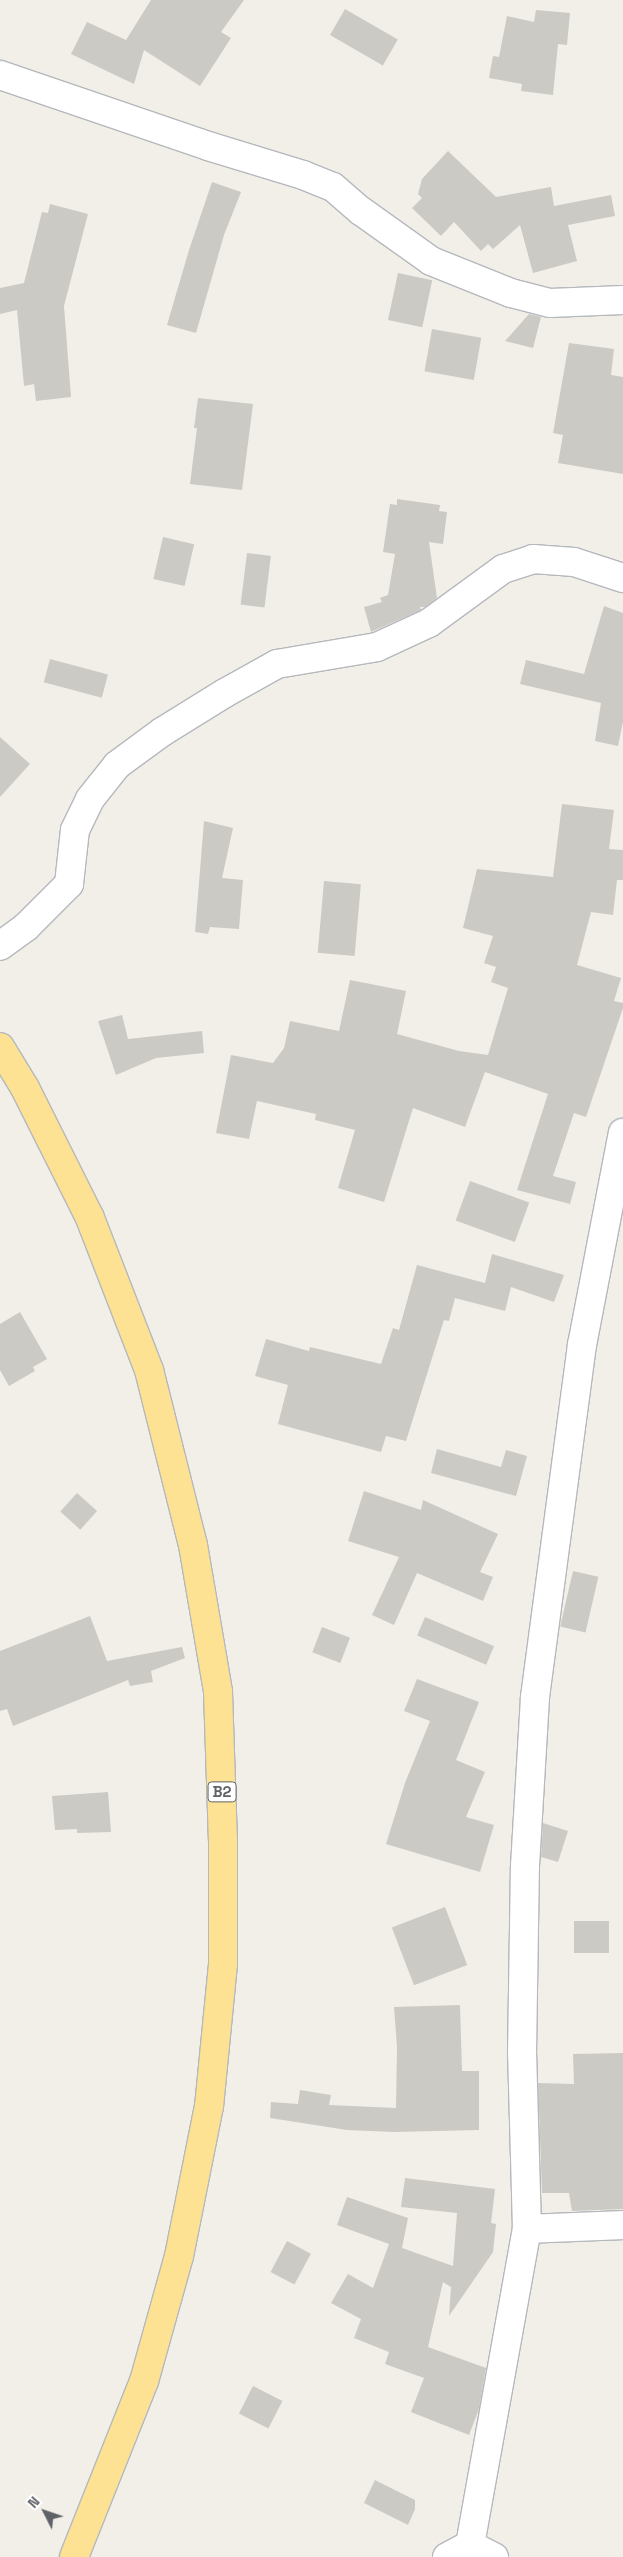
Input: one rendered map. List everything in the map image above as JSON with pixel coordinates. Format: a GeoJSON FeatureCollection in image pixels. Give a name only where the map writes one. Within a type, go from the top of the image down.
{"type":"FeatureCollection","features":[{"type":"Feature","properties":{"kind":"highway","name":"B2"},"geometry":{"type":"LineString","coordinates":[[0,1047],[24,1088],[90,1218],[149,1370],[193,1545],[218,1692],[224,1840],[223,1964],[209,2106],[179,2256],[144,2382],[74,2557]]}},
{"type":"Feature","properties":{"kind":"street"},"geometry":{"type":"LineString","coordinates":[[0,75],[208,146],[303,175],[333,187],[361,211],[430,261],[511,293],[550,303],[623,300]]}},
{"type":"Feature","properties":{"kind":"street"},"geometry":{"type":"LineString","coordinates":[[0,946],[26,928],[69,884],[75,830],[90,799],[117,765],[162,732],[225,693],[277,664],[377,647],[430,623],[504,569],[533,559],[574,562],[623,578]]}},
{"type":"Feature","properties":{"kind":"street"},"geometry":{"type":"LineString","coordinates":[[494,2557],[458,2551],[527,2229],[522,2044],[525,1866],[535,1697],[582,1345],[623,1133]]}},
{"type":"Feature","properties":{"kind":"street"},"geometry":{"type":"LineString","coordinates":[[527,2229],[623,2225]]}},
{"type":"Feature","properties":{"kind":"building"},"geometry":{"type":"Polygon","coordinates":[[[151,0],[244,0],[221,32],[231,38],[200,86],[144,50],[134,84],[71,54],[87,22],[126,40],[151,0]]]}},
{"type":"Feature","properties":{"kind":"building"},"geometry":{"type":"Polygon","coordinates":[[[345,9],[398,40],[383,65],[330,35],[345,9]]]}},
{"type":"Feature","properties":{"kind":"building"},"geometry":{"type":"Polygon","coordinates":[[[536,10],[570,13],[567,45],[558,44],[553,95],[521,91],[522,84],[489,78],[493,56],[499,57],[507,16],[534,22],[536,10]]]}},
{"type":"Feature","properties":{"kind":"building"},"geometry":{"type":"Polygon","coordinates":[[[448,151],[496,197],[551,187],[554,206],[611,195],[615,216],[568,225],[577,261],[533,273],[520,225],[493,249],[488,244],[481,251],[454,222],[441,236],[412,208],[422,198],[418,194],[422,179],[448,151]]]}},
{"type":"Feature","properties":{"kind":"building"},"geometry":{"type":"Polygon","coordinates":[[[212,182],[241,192],[224,235],[196,333],[167,325],[189,250],[212,182]]]}},
{"type":"Feature","properties":{"kind":"building"},"geometry":{"type":"Polygon","coordinates":[[[50,204],[88,214],[64,306],[71,397],[36,401],[34,384],[24,386],[17,310],[0,314],[0,288],[24,283],[42,212],[48,213],[50,204]]]}},
{"type":"Feature","properties":{"kind":"building"},"geometry":{"type":"Polygon","coordinates":[[[398,273],[432,280],[422,327],[388,320],[398,273]]]}},
{"type":"Feature","properties":{"kind":"building"},"geometry":{"type":"Polygon","coordinates":[[[529,314],[541,317],[533,348],[505,341],[529,314]]]}},
{"type":"Feature","properties":{"kind":"building"},"geometry":{"type":"Polygon","coordinates":[[[432,329],[481,338],[474,380],[425,371],[432,329]]]}},
{"type":"Feature","properties":{"kind":"building"},"geometry":{"type":"Polygon","coordinates":[[[569,343],[614,349],[611,375],[623,377],[623,474],[558,463],[563,435],[553,433],[569,343]]]}},
{"type":"Feature","properties":{"kind":"building"},"geometry":{"type":"Polygon","coordinates":[[[198,398],[253,404],[242,490],[190,484],[197,428],[194,428],[198,398]]]}},
{"type":"Feature","properties":{"kind":"building"},"geometry":{"type":"Polygon","coordinates":[[[397,499],[440,505],[439,511],[447,512],[443,544],[429,542],[437,598],[425,607],[420,607],[421,610],[371,632],[364,607],[382,602],[380,598],[388,595],[395,554],[383,552],[390,504],[397,505],[397,499]]]}},
{"type":"Feature","properties":{"kind":"building"},"geometry":{"type":"Polygon","coordinates":[[[163,537],[194,544],[185,586],[153,579],[163,537]]]}},
{"type":"Feature","properties":{"kind":"building"},"geometry":{"type":"Polygon","coordinates":[[[247,553],[271,556],[264,608],[241,605],[247,553]]]}},
{"type":"Feature","properties":{"kind":"building"},"geometry":{"type":"Polygon","coordinates":[[[604,606],[623,613],[623,722],[618,746],[595,741],[601,703],[520,684],[526,660],[584,674],[604,606]]]}},
{"type":"Feature","properties":{"kind":"building"},"geometry":{"type":"Polygon","coordinates":[[[50,659],[108,675],[102,698],[44,682],[50,659]]]}},
{"type":"Feature","properties":{"kind":"building"},"geometry":{"type":"Polygon","coordinates":[[[0,737],[30,764],[0,797],[0,737]]]}},
{"type":"Feature","properties":{"kind":"building"},"geometry":{"type":"Polygon","coordinates":[[[562,804],[614,810],[609,849],[623,850],[623,880],[617,880],[613,915],[591,912],[577,965],[621,978],[614,1001],[623,1003],[623,1008],[586,1117],[574,1113],[553,1176],[576,1182],[570,1204],[517,1190],[548,1094],[485,1072],[465,1127],[413,1108],[384,1202],[338,1188],[355,1130],[315,1120],[316,1114],[257,1101],[249,1139],[216,1133],[231,1055],[273,1063],[284,1048],[290,1021],[339,1031],[350,980],[406,991],[397,1034],[459,1051],[488,1055],[508,988],[491,982],[496,967],[484,963],[493,936],[463,928],[477,869],[553,877],[562,804]]]}},
{"type":"Feature","properties":{"kind":"building"},"geometry":{"type":"Polygon","coordinates":[[[204,821],[233,828],[222,878],[243,880],[239,929],[210,927],[208,934],[195,932],[204,821]]]}},
{"type":"Feature","properties":{"kind":"building"},"geometry":{"type":"Polygon","coordinates":[[[324,881],[361,884],[355,956],[318,953],[324,881]]]}},
{"type":"Feature","properties":{"kind":"building"},"geometry":{"type":"Polygon","coordinates":[[[122,1015],[128,1039],[202,1031],[204,1053],[156,1058],[116,1075],[98,1021],[122,1015]]]}},
{"type":"Feature","properties":{"kind":"building"},"geometry":{"type":"Polygon","coordinates":[[[470,1181],[529,1203],[515,1242],[456,1220],[470,1181]]]}},
{"type":"Feature","properties":{"kind":"building"},"geometry":{"type":"Polygon","coordinates":[[[492,1254],[564,1275],[554,1302],[511,1287],[505,1311],[455,1298],[449,1321],[444,1320],[406,1441],[386,1436],[381,1452],[278,1424],[288,1385],[255,1376],[266,1339],[309,1351],[310,1347],[381,1364],[393,1328],[399,1330],[417,1265],[485,1283],[492,1254]]]}},
{"type":"Feature","properties":{"kind":"building"},"geometry":{"type":"Polygon","coordinates":[[[20,1312],[47,1359],[33,1367],[35,1371],[9,1386],[0,1370],[0,1324],[20,1312]]]}},
{"type":"Feature","properties":{"kind":"building"},"geometry":{"type":"Polygon","coordinates":[[[437,1449],[501,1467],[506,1450],[527,1456],[516,1496],[431,1473],[437,1449]]]}},
{"type":"Feature","properties":{"kind":"building"},"geometry":{"type":"Polygon","coordinates":[[[364,1491],[421,1510],[423,1500],[498,1534],[480,1572],[493,1577],[483,1601],[417,1573],[394,1625],[372,1615],[399,1557],[348,1541],[364,1491]]]}},
{"type":"Feature","properties":{"kind":"building"},"geometry":{"type":"Polygon","coordinates":[[[77,1493],[97,1511],[80,1530],[60,1512],[77,1493]]]}},
{"type":"Feature","properties":{"kind":"building"},"geometry":{"type":"Polygon","coordinates":[[[573,1571],[598,1577],[586,1632],[560,1627],[573,1571]]]}},
{"type":"Feature","properties":{"kind":"building"},"geometry":{"type":"Polygon","coordinates":[[[90,1616],[107,1661],[182,1647],[185,1658],[151,1671],[153,1682],[130,1686],[128,1680],[13,1726],[7,1709],[0,1711],[0,1651],[90,1616]]]}},
{"type":"Feature","properties":{"kind":"building"},"geometry":{"type":"Polygon","coordinates":[[[425,1617],[494,1646],[486,1665],[417,1635],[425,1617]]]}},
{"type":"Feature","properties":{"kind":"building"},"geometry":{"type":"Polygon","coordinates":[[[322,1627],[350,1638],[340,1663],[312,1652],[322,1627]]]}},
{"type":"Feature","properties":{"kind":"building"},"geometry":{"type":"Polygon","coordinates":[[[417,1679],[479,1702],[456,1760],[485,1772],[466,1817],[494,1825],[480,1872],[386,1844],[405,1783],[430,1721],[404,1711],[417,1679]]]}},
{"type":"Feature","properties":{"kind":"building"},"geometry":{"type":"Polygon","coordinates":[[[108,1792],[111,1832],[77,1833],[77,1829],[55,1830],[52,1796],[108,1792]]]}},
{"type":"Feature","properties":{"kind":"building"},"geometry":{"type":"Polygon","coordinates":[[[543,1823],[568,1831],[558,1862],[541,1857],[543,1823]]]}},
{"type":"Feature","properties":{"kind":"building"},"geometry":{"type":"Polygon","coordinates":[[[445,1907],[467,1965],[414,1985],[392,1927],[445,1907]]]}},
{"type":"Feature","properties":{"kind":"building"},"geometry":{"type":"Polygon","coordinates":[[[574,1921],[609,1921],[609,1953],[574,1953],[574,1921]]]}},
{"type":"Feature","properties":{"kind":"building"},"geometry":{"type":"Polygon","coordinates":[[[460,2005],[462,2071],[479,2071],[479,2130],[394,2132],[347,2130],[270,2118],[271,2102],[298,2104],[300,2090],[331,2095],[329,2105],[396,2108],[397,2047],[394,2007],[460,2005]]]}},
{"type":"Feature","properties":{"kind":"building"},"geometry":{"type":"Polygon","coordinates":[[[623,2053],[623,2209],[572,2211],[569,2193],[542,2193],[538,2083],[574,2084],[573,2054],[623,2053]]]}},
{"type":"Feature","properties":{"kind":"building"},"geometry":{"type":"Polygon","coordinates":[[[405,2178],[495,2189],[491,2223],[496,2224],[493,2252],[449,2316],[451,2287],[443,2282],[428,2347],[486,2368],[479,2409],[469,2435],[411,2412],[424,2378],[385,2364],[389,2352],[354,2338],[361,2319],[331,2303],[348,2274],[373,2288],[389,2244],[337,2225],[347,2197],[408,2218],[402,2248],[453,2266],[457,2213],[401,2207],[405,2178]]]}},
{"type":"Feature","properties":{"kind":"building"},"geometry":{"type":"Polygon","coordinates":[[[287,2241],[311,2254],[294,2285],[271,2272],[287,2241]]]}},
{"type":"Feature","properties":{"kind":"building"},"geometry":{"type":"Polygon","coordinates":[[[253,2386],[282,2401],[268,2429],[239,2414],[253,2386]]]}},
{"type":"Feature","properties":{"kind":"building"},"geometry":{"type":"Polygon","coordinates":[[[375,2480],[415,2500],[415,2509],[408,2525],[364,2503],[375,2480]]]}}]}
